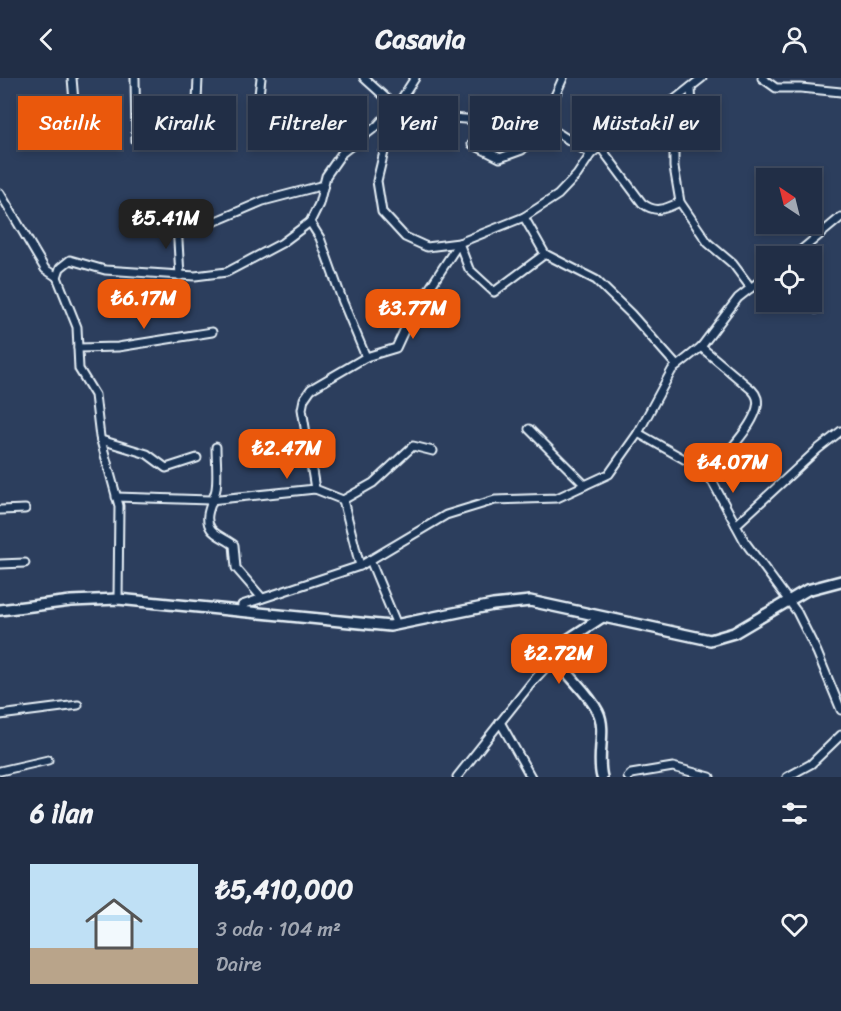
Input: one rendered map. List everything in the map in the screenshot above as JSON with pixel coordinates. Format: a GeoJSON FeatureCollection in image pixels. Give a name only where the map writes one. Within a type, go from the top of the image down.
{"type":"FeatureCollection","features":[{"type":"Feature","properties":{"kind":"street"},"geometry":{"type":"LineString","coordinates":[[72,78],[73,96]]}},
{"type":"Feature","properties":{"kind":"street"},"geometry":{"type":"LineString","coordinates":[[135,78],[135,96]]}},
{"type":"Feature","properties":{"kind":"street"},"geometry":{"type":"LineString","coordinates":[[197,96],[198,78]]}},
{"type":"Feature","properties":{"kind":"street"},"geometry":{"type":"LineString","coordinates":[[259,96],[261,78]]}},
{"type":"Feature","properties":{"kind":"street"},"geometry":{"type":"LineString","coordinates":[[364,78],[385,96]]}},
{"type":"Feature","properties":{"kind":"street"},"geometry":{"type":"LineString","coordinates":[[402,96],[415,78]]}},
{"type":"Feature","properties":{"kind":"street"},"geometry":{"type":"LineString","coordinates":[[555,96],[563,78]]}},
{"type":"Feature","properties":{"kind":"street"},"geometry":{"type":"LineString","coordinates":[[679,96],[702,78]]}},
{"type":"Feature","properties":{"kind":"street"},"geometry":{"type":"LineString","coordinates":[[762,78],[776,88],[841,92]]}},
{"type":"Feature","properties":{"kind":"street"},"geometry":{"type":"LineString","coordinates":[[691,87],[692,113],[674,146],[674,167],[680,202],[708,243],[733,264],[751,288]]}},
{"type":"Feature","properties":{"kind":"street"},"geometry":{"type":"LineString","coordinates":[[57,277],[60,268],[70,260],[105,270],[180,276],[226,272],[282,243],[310,222],[319,204],[326,176],[342,153],[379,124]]}},
{"type":"Feature","properties":{"kind":"street"},"geometry":{"type":"LineString","coordinates":[[560,134],[591,154]]}},
{"type":"Feature","properties":{"kind":"street"},"geometry":{"type":"LineString","coordinates":[[385,150],[377,181],[382,212],[405,237],[427,247],[459,243],[524,217],[558,195],[577,175],[591,154],[598,150]]}},
{"type":"Feature","properties":{"kind":"street"},"geometry":{"type":"LineString","coordinates":[[484,150],[500,158],[522,150]]}},
{"type":"Feature","properties":{"kind":"street"},"geometry":{"type":"LineString","coordinates":[[602,150],[642,203],[649,208],[662,211],[680,202]]}},
{"type":"Feature","properties":{"kind":"street"},"geometry":{"type":"LineString","coordinates":[[134,220],[177,224],[216,221],[263,201],[324,185]]}},
{"type":"Feature","properties":{"kind":"street"},"geometry":{"type":"LineString","coordinates":[[0,193],[45,269],[57,277],[77,327],[80,369],[95,395],[101,440],[119,506],[118,599]]}},
{"type":"Feature","properties":{"kind":"street"},"geometry":{"type":"LineString","coordinates":[[524,217],[545,254],[596,280],[631,314],[677,366]]}},
{"type":"Feature","properties":{"kind":"street"},"geometry":{"type":"LineString","coordinates":[[809,246],[841,217]]}},
{"type":"Feature","properties":{"kind":"street"},"geometry":{"type":"LineString","coordinates":[[310,222],[320,238],[366,357]]}},
{"type":"Feature","properties":{"kind":"street"},"geometry":{"type":"LineString","coordinates":[[177,224],[180,276]]}},
{"type":"Feature","properties":{"kind":"street"},"geometry":{"type":"LineString","coordinates":[[459,243],[469,269],[494,292],[545,254]]}},
{"type":"Feature","properties":{"kind":"street"},"geometry":{"type":"LineString","coordinates":[[315,489],[302,409],[304,399],[311,389],[366,357],[396,348],[409,320],[459,243]]}},
{"type":"Feature","properties":{"kind":"street"},"geometry":{"type":"LineString","coordinates":[[241,612],[242,605],[360,566],[446,515],[495,500],[557,498],[609,474],[638,433],[672,370],[701,347],[738,298],[756,284]]}},
{"type":"Feature","properties":{"kind":"street"},"geometry":{"type":"LineString","coordinates":[[78,348],[117,347],[212,332]]}},
{"type":"Feature","properties":{"kind":"street"},"geometry":{"type":"LineString","coordinates":[[701,347],[752,390],[758,399],[750,424],[707,476]]}},
{"type":"Feature","properties":{"kind":"street"},"geometry":{"type":"LineString","coordinates":[[529,429],[585,485]]}},
{"type":"Feature","properties":{"kind":"street"},"geometry":{"type":"LineString","coordinates":[[736,525],[818,449],[841,431]]}},
{"type":"Feature","properties":{"kind":"street"},"geometry":{"type":"LineString","coordinates":[[638,433],[691,463],[712,481],[745,542],[789,599],[818,652],[841,710]]}},
{"type":"Feature","properties":{"kind":"street"},"geometry":{"type":"LineString","coordinates":[[101,440],[147,454],[166,468],[197,458]]}},
{"type":"Feature","properties":{"kind":"street"},"geometry":{"type":"LineString","coordinates":[[343,500],[374,483],[413,446],[433,451]]}},
{"type":"Feature","properties":{"kind":"street"},"geometry":{"type":"LineString","coordinates":[[216,447],[216,490],[210,500],[209,526],[213,532],[234,545],[236,568],[262,598]]}},
{"type":"Feature","properties":{"kind":"street"},"geometry":{"type":"LineString","coordinates":[[116,497],[210,500],[315,489],[343,500]]}},
{"type":"Feature","properties":{"kind":"street"},"geometry":{"type":"LineString","coordinates":[[343,500],[360,566]]}},
{"type":"Feature","properties":{"kind":"street"},"geometry":{"type":"LineString","coordinates":[[0,510],[25,509]]}},
{"type":"Feature","properties":{"kind":"street"},"geometry":{"type":"LineString","coordinates":[[370,560],[397,625]]}},
{"type":"Feature","properties":{"kind":"street"},"geometry":{"type":"LineString","coordinates":[[0,564],[25,563]]}},
{"type":"Feature","properties":{"kind":"street"},"geometry":{"type":"LineString","coordinates":[[0,610],[71,601],[118,599],[390,626],[493,605],[530,601],[710,640],[734,633],[807,590],[841,581]]}},
{"type":"Feature","properties":{"kind":"street"},"geometry":{"type":"LineString","coordinates":[[558,660],[564,642],[601,618]]}},
{"type":"Feature","properties":{"kind":"street"},"geometry":{"type":"LineString","coordinates":[[457,777],[534,681],[551,662],[558,660]]}},
{"type":"Feature","properties":{"kind":"street"},"geometry":{"type":"LineString","coordinates":[[558,660],[598,713],[602,732],[599,765],[602,777]]}},
{"type":"Feature","properties":{"kind":"street"},"geometry":{"type":"LineString","coordinates":[[0,715],[78,705]]}},
{"type":"Feature","properties":{"kind":"street"},"geometry":{"type":"LineString","coordinates":[[500,722],[531,777]]}},
{"type":"Feature","properties":{"kind":"street"},"geometry":{"type":"LineString","coordinates":[[787,777],[811,764],[841,735]]}},
{"type":"Feature","properties":{"kind":"street"},"geometry":{"type":"LineString","coordinates":[[0,771],[48,760]]}},
{"type":"Feature","properties":{"kind":"street"},"geometry":{"type":"LineString","coordinates":[[628,777],[632,774],[673,767],[710,777]]}}]}
